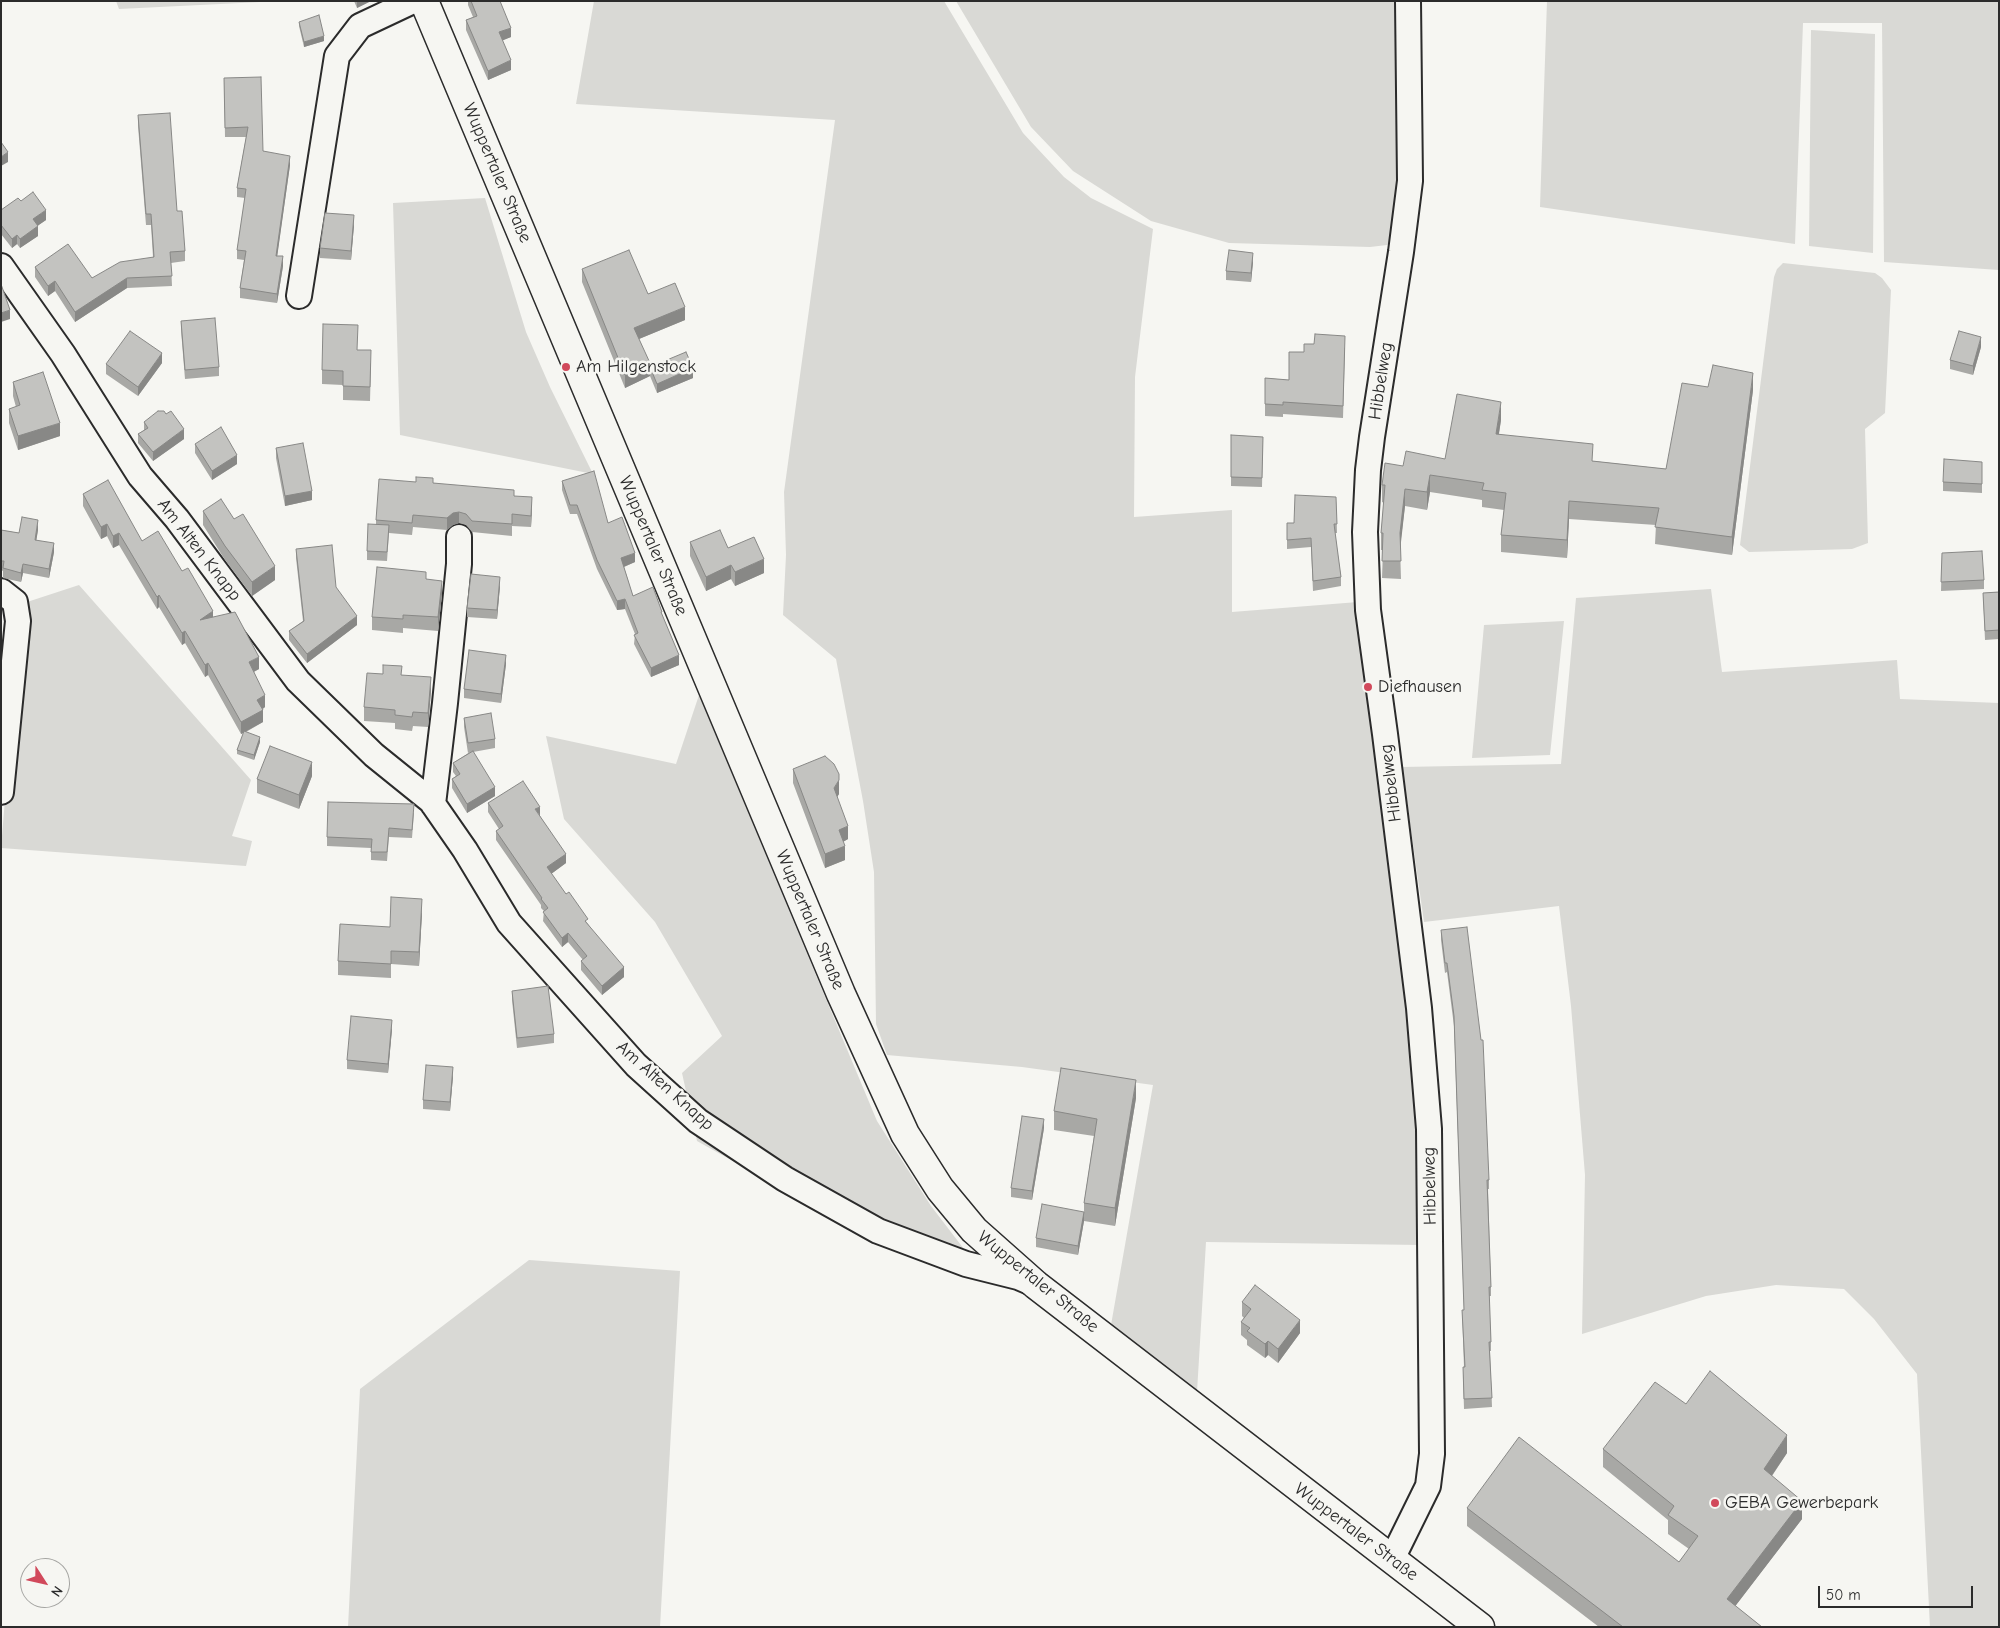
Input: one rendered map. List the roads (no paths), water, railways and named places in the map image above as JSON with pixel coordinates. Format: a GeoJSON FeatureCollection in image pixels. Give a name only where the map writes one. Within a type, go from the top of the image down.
{"type":"FeatureCollection","features":[{"type":"Feature","properties":{"kind":"main road","name":"Wuppertaler Straße"},"geometry":{"type":"LineString","coordinates":[[424,1],[841,994],[905,1134],[940,1190],[974,1230],[1036,1284],[1480,1627]]}},
{"type":"Feature","properties":{"kind":"street"},"geometry":{"type":"LineString","coordinates":[[299,296],[337,56],[360,26],[413,1]]}},
{"type":"Feature","properties":{"kind":"street","name":"Hibbelweg"},"geometry":{"type":"LineString","coordinates":[[1392,1559],[1428,1486],[1432,1454],[1429,1130],[1418,998],[1368,610],[1365,532],[1368,470],[1372,437],[1410,181],[1408,1]]}},
{"type":"Feature","properties":{"kind":"street","name":"Am Alten Knapp"},"geometry":{"type":"LineString","coordinates":[[1,266],[63,354],[140,476],[176,519],[298,681],[374,755],[433,804],[465,850],[509,923],[636,1065],[698,1121],[784,1179],[878,1231],[966,1264],[1018,1277],[1036,1284]]}},
{"type":"Feature","properties":{"kind":"street"},"geometry":{"type":"LineString","coordinates":[[433,804],[446,703],[459,564],[459,537]]}},
{"type":"Feature","properties":{"kind":"street"},"geometry":{"type":"LineString","coordinates":[[1,591],[15,602],[18,621],[1,792]]}},
{"type":"Feature","properties":{"kind":"place","name":"Am Hilgenstock"},"geometry":{"type":"Point","coordinates":[566,367]}},
{"type":"Feature","properties":{"kind":"place","name":"Diefhausen"},"geometry":{"type":"Point","coordinates":[1368,687]}},
{"type":"Feature","properties":{"kind":"place","name":"GEBA Gewerbepark"},"geometry":{"type":"Point","coordinates":[1715,1503]}}]}
